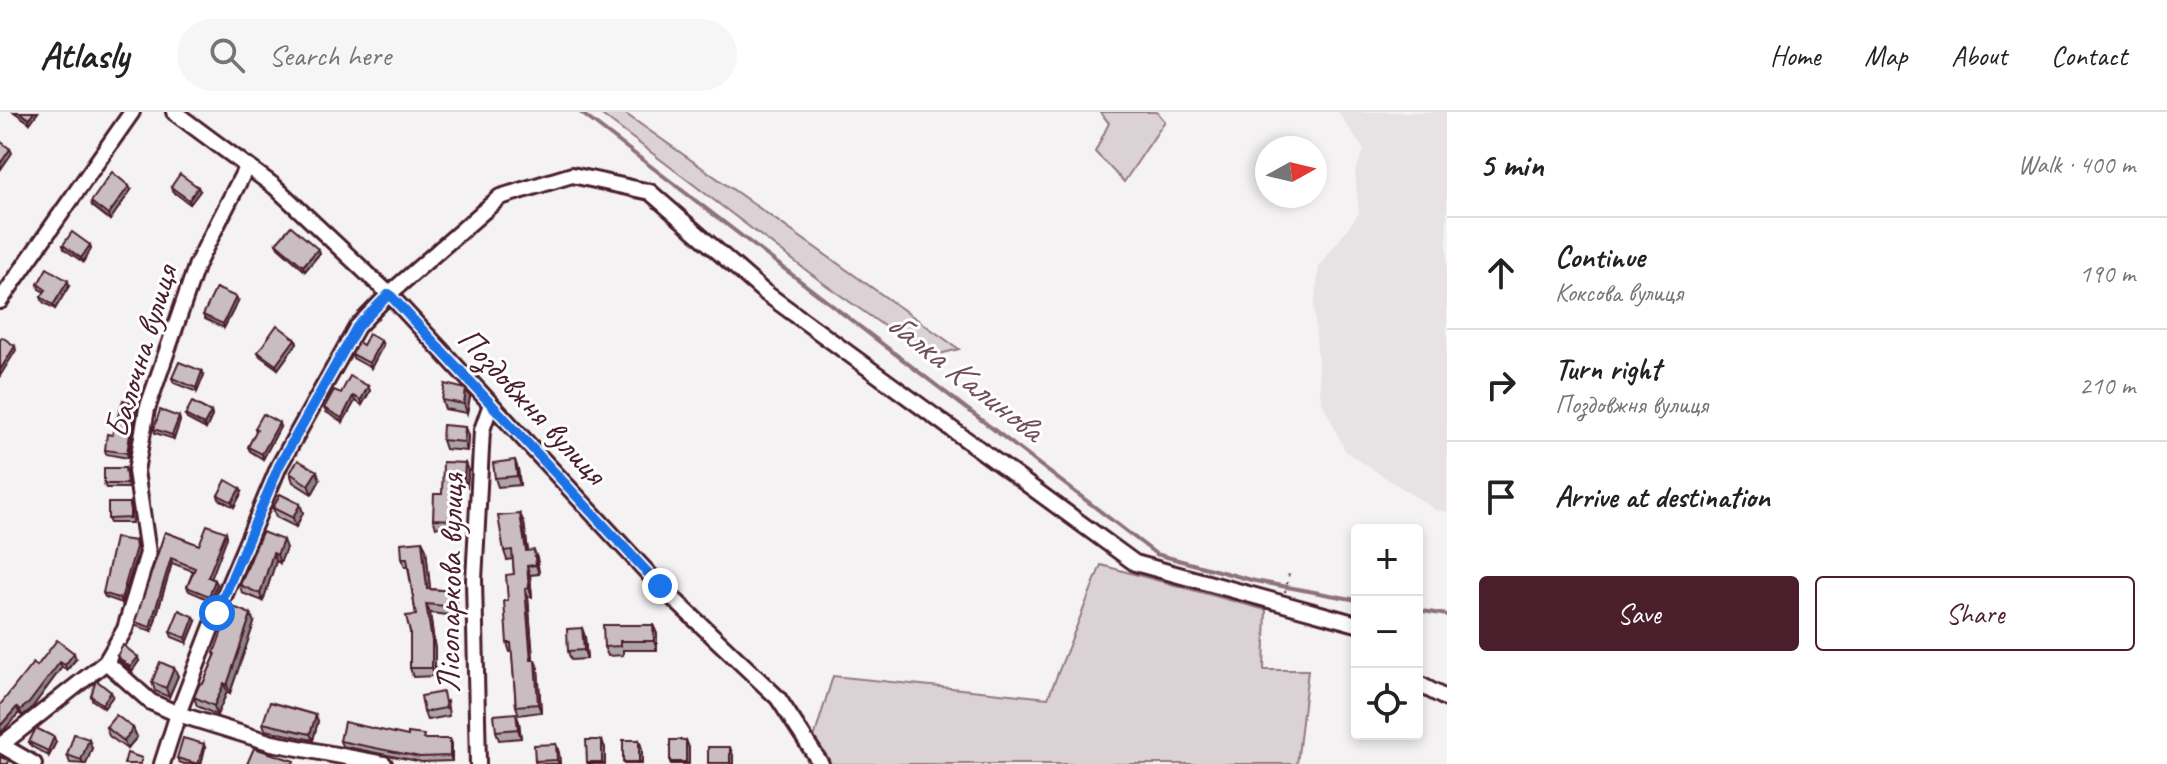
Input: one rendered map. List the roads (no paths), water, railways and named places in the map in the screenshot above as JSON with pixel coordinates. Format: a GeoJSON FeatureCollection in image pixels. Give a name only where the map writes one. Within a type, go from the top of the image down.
{"type":"FeatureCollection","features":[{"type":"Feature","properties":{"kind":"street"},"geometry":{"type":"LineString","coordinates":[[0,301],[132,112]]}},
{"type":"Feature","properties":{"kind":"street","name":"Поздовжня вулиця"},"geometry":{"type":"LineString","coordinates":[[174,112],[274,186],[389,294],[660,586],[778,698],[821,764]]}},
{"type":"Feature","properties":{"kind":"street","name":"Балочна вулиця"},"geometry":{"type":"LineString","coordinates":[[1,745],[106,662],[125,629],[148,553],[136,471],[147,409],[197,264],[247,166]]}},
{"type":"Feature","properties":{"kind":"street"},"geometry":{"type":"LineString","coordinates":[[162,764],[178,714],[279,466],[357,327],[389,294],[500,197],[572,175],[650,192],[763,291],[1135,563],[1351,622]]}},
{"type":"Feature","properties":{"kind":"street"},"geometry":{"type":"LineString","coordinates":[[0,272],[13,282]]}},
{"type":"Feature","properties":{"kind":"street","name":"Лісопаркова вулиця"},"geometry":{"type":"LineString","coordinates":[[478,764],[474,580],[482,430],[491,404]]}},
{"type":"Feature","properties":{"kind":"street"},"geometry":{"type":"LineString","coordinates":[[106,662],[151,702],[178,714],[272,743],[384,764]]}},
{"type":"Feature","properties":{"kind":"street"},"geometry":{"type":"LineString","coordinates":[[1423,686],[1447,699]]}},
{"type":"Feature","properties":{"kind":"street"},"geometry":{"type":"LineString","coordinates":[[1,745],[34,764]]}},
{"type":"Feature","properties":{"kind":"waterway","name":"балка Калинова"},"geometry":{"type":"LineString","coordinates":[[580,112],[1156,554],[1255,581],[1351,599]]}},
{"type":"Feature","properties":{"kind":"waterway","name":"балка Калинова"},"geometry":{"type":"LineString","coordinates":[[1423,611],[1447,615]]}}]}
